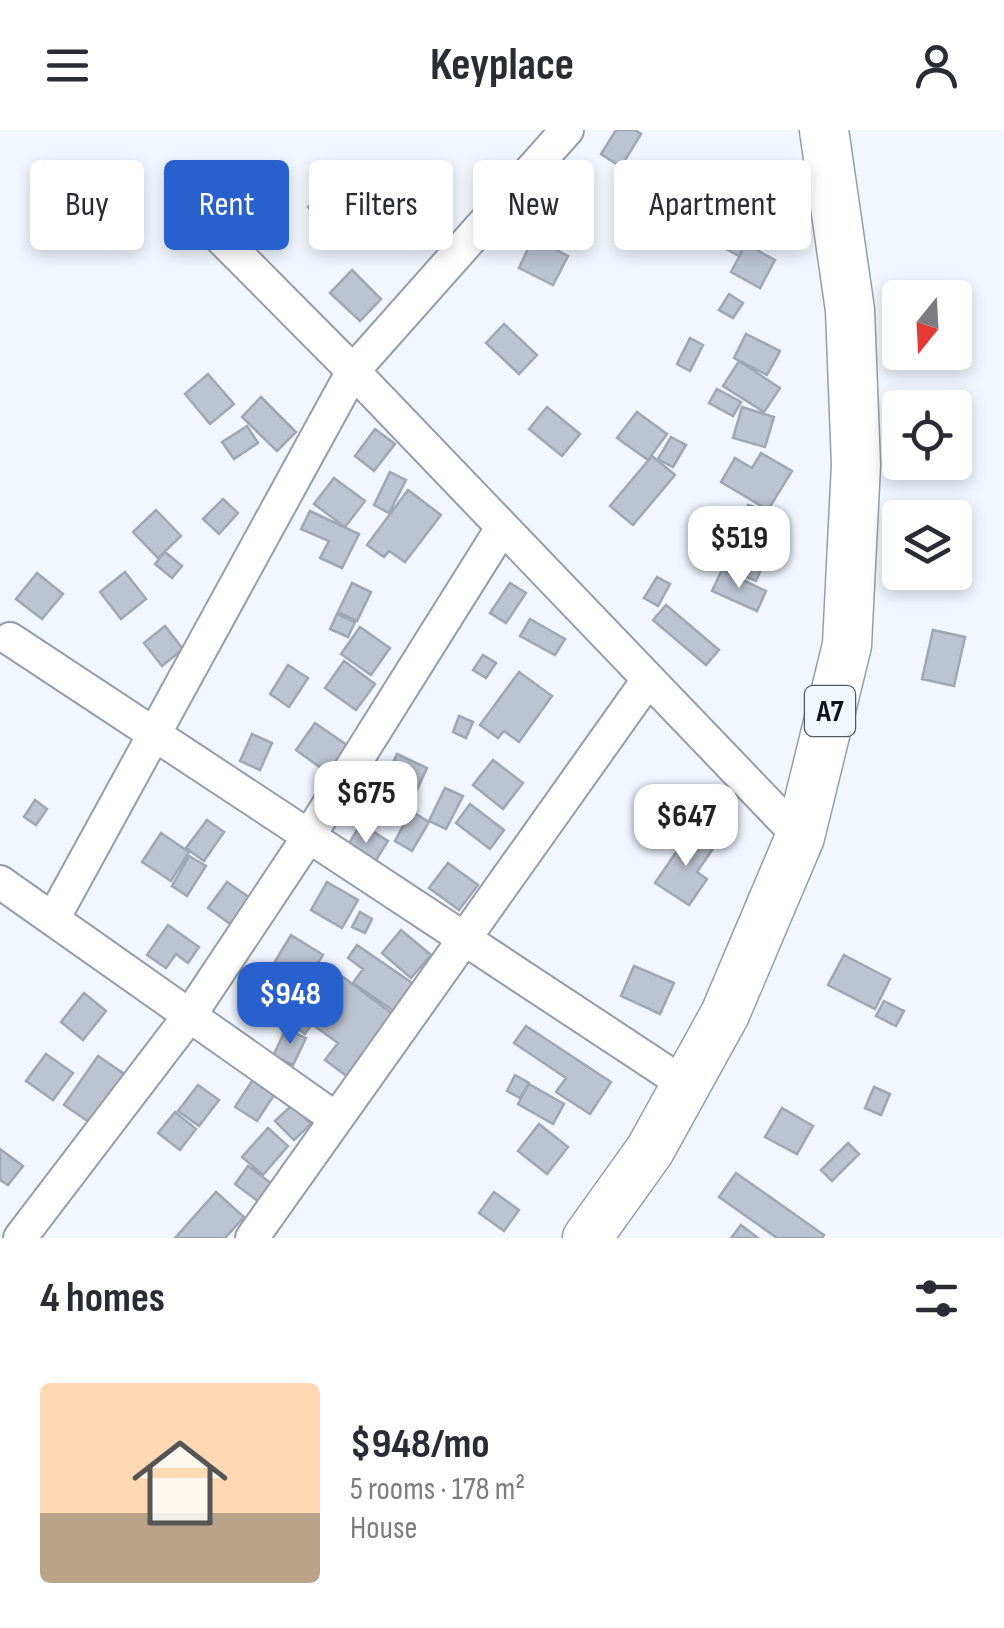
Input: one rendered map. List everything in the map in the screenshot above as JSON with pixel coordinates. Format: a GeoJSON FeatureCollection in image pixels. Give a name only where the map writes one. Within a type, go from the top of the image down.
{"type":"FeatureCollection","features":[{"type":"Feature","properties":{"kind":"highway","name":"A7"},"geometry":{"type":"LineString","coordinates":[[587,1238],[650,1150],[725,1014],[800,836],[846,645],[856,466],[850,310],[824,130]]}},
{"type":"Feature","properties":{"kind":"street"},"geometry":{"type":"LineString","coordinates":[[53,919],[354,371],[567,130]]}},
{"type":"Feature","properties":{"kind":"street"},"geometry":{"type":"LineString","coordinates":[[232,250],[354,371],[800,836]]}},
{"type":"Feature","properties":{"kind":"street"},"geometry":{"type":"LineString","coordinates":[[20,1238],[190,1015],[309,836],[502,528]]}},
{"type":"Feature","properties":{"kind":"street"},"geometry":{"type":"LineString","coordinates":[[10,638],[686,1085]]}},
{"type":"Feature","properties":{"kind":"street"},"geometry":{"type":"LineString","coordinates":[[252,1238],[648,680]]}},
{"type":"Feature","properties":{"kind":"street"},"geometry":{"type":"LineString","coordinates":[[0,882],[335,1118]]}},
{"type":"Feature","properties":{"kind":"building"},"geometry":{"type":"Polygon","coordinates":[[[616,130],[635,130],[641,134],[625,160],[614,162],[601,154],[616,130]]]}},
{"type":"Feature","properties":{"kind":"building"},"geometry":{"type":"Polygon","coordinates":[[[527,250],[556,250],[568,256],[553,285],[519,268],[527,250]]]}},
{"type":"Feature","properties":{"kind":"building"},"geometry":{"type":"Polygon","coordinates":[[[743,250],[757,250],[775,260],[760,288],[731,272],[743,250]]]}},
{"type":"Feature","properties":{"kind":"building"},"geometry":{"type":"Polygon","coordinates":[[[352,270],[381,299],[360,321],[330,293],[352,270]]]}},
{"type":"Feature","properties":{"kind":"building"},"geometry":{"type":"Polygon","coordinates":[[[729,294],[743,303],[733,318],[719,310],[729,294]]]}},
{"type":"Feature","properties":{"kind":"building"},"geometry":{"type":"Polygon","coordinates":[[[504,324],[537,355],[519,374],[486,343],[504,324]]]}},
{"type":"Feature","properties":{"kind":"building"},"geometry":{"type":"Polygon","coordinates":[[[746,334],[780,351],[767,375],[734,358],[746,334]]]}},
{"type":"Feature","properties":{"kind":"building"},"geometry":{"type":"Polygon","coordinates":[[[690,338],[703,345],[690,371],[677,364],[690,338]]]}},
{"type":"Feature","properties":{"kind":"building"},"geometry":{"type":"Polygon","coordinates":[[[739,361],[780,388],[764,412],[723,386],[739,361]]]}},
{"type":"Feature","properties":{"kind":"building"},"geometry":{"type":"Polygon","coordinates":[[[208,374],[234,404],[210,424],[185,394],[208,374]]]}},
{"type":"Feature","properties":{"kind":"building"},"geometry":{"type":"Polygon","coordinates":[[[717,389],[741,402],[733,416],[709,403],[717,389]]]}},
{"type":"Feature","properties":{"kind":"building"},"geometry":{"type":"Polygon","coordinates":[[[261,397],[296,432],[277,451],[242,417],[261,397]]]}},
{"type":"Feature","properties":{"kind":"building"},"geometry":{"type":"Polygon","coordinates":[[[547,407],[580,434],[562,456],[529,429],[547,407]]]}},
{"type":"Feature","properties":{"kind":"building"},"geometry":{"type":"Polygon","coordinates":[[[742,407],[774,417],[765,447],[733,438],[742,407]]]}},
{"type":"Feature","properties":{"kind":"building"},"geometry":{"type":"Polygon","coordinates":[[[637,412],[667,434],[648,460],[617,438],[637,412]]]}},
{"type":"Feature","properties":{"kind":"building"},"geometry":{"type":"Polygon","coordinates":[[[247,426],[258,443],[234,459],[222,442],[247,426]]]}},
{"type":"Feature","properties":{"kind":"building"},"geometry":{"type":"Polygon","coordinates":[[[375,429],[395,444],[374,471],[355,456],[375,429]]]}},
{"type":"Feature","properties":{"kind":"building"},"geometry":{"type":"Polygon","coordinates":[[[671,437],[686,445],[673,467],[658,459],[671,437]]]}},
{"type":"Feature","properties":{"kind":"building"},"geometry":{"type":"Polygon","coordinates":[[[761,453],[792,471],[768,510],[721,482],[735,458],[752,468],[761,453]]]}},
{"type":"Feature","properties":{"kind":"building"},"geometry":{"type":"Polygon","coordinates":[[[652,456],[675,475],[633,525],[610,506],[652,456]]]}},
{"type":"Feature","properties":{"kind":"building"},"geometry":{"type":"Polygon","coordinates":[[[390,472],[406,480],[389,513],[374,505],[390,472]]]}},
{"type":"Feature","properties":{"kind":"building"},"geometry":{"type":"Polygon","coordinates":[[[334,478],[365,501],[345,527],[314,504],[334,478]]]}},
{"type":"Feature","properties":{"kind":"building"},"geometry":{"type":"Polygon","coordinates":[[[408,490],[441,515],[405,562],[389,551],[384,557],[367,545],[408,490]]]}},
{"type":"Feature","properties":{"kind":"building"},"geometry":{"type":"Polygon","coordinates":[[[223,499],[238,513],[219,534],[203,519],[223,499]]]}},
{"type":"Feature","properties":{"kind":"building"},"geometry":{"type":"Polygon","coordinates":[[[748,505],[783,516],[775,543],[740,532],[748,505]]]}},
{"type":"Feature","properties":{"kind":"building"},"geometry":{"type":"Polygon","coordinates":[[[156,510],[181,536],[158,558],[133,532],[156,510]]]}},
{"type":"Feature","properties":{"kind":"building"},"geometry":{"type":"Polygon","coordinates":[[[310,511],[359,534],[342,568],[320,558],[329,541],[301,529],[310,511]]]}},
{"type":"Feature","properties":{"kind":"building"},"geometry":{"type":"Polygon","coordinates":[[[735,532],[771,547],[756,581],[720,566],[735,532]]]}},
{"type":"Feature","properties":{"kind":"building"},"geometry":{"type":"Polygon","coordinates":[[[165,552],[182,566],[172,578],[155,564],[165,552]]]}},
{"type":"Feature","properties":{"kind":"building"},"geometry":{"type":"Polygon","coordinates":[[[722,570],[766,591],[757,611],[712,591],[722,570]]]}},
{"type":"Feature","properties":{"kind":"building"},"geometry":{"type":"Polygon","coordinates":[[[125,572],[146,599],[121,619],[100,592],[125,572]]]}},
{"type":"Feature","properties":{"kind":"building"},"geometry":{"type":"Polygon","coordinates":[[[37,573],[63,594],[42,619],[16,599],[37,573]]]}},
{"type":"Feature","properties":{"kind":"building"},"geometry":{"type":"Polygon","coordinates":[[[657,577],[670,584],[658,606],[644,598],[657,577]]]}},
{"type":"Feature","properties":{"kind":"building"},"geometry":{"type":"Polygon","coordinates":[[[352,583],[371,592],[357,621],[338,612],[352,583]]]}},
{"type":"Feature","properties":{"kind":"building"},"geometry":{"type":"Polygon","coordinates":[[[510,583],[526,593],[506,623],[490,613],[510,583]]]}},
{"type":"Feature","properties":{"kind":"building"},"geometry":{"type":"Polygon","coordinates":[[[666,605],[719,650],[706,665],[653,620],[666,605]]]}},
{"type":"Feature","properties":{"kind":"building"},"geometry":{"type":"Polygon","coordinates":[[[337,614],[355,622],[348,637],[330,629],[337,614]]]}},
{"type":"Feature","properties":{"kind":"building"},"geometry":{"type":"Polygon","coordinates":[[[530,619],[565,639],[555,655],[520,636],[530,619]]]}},
{"type":"Feature","properties":{"kind":"building"},"geometry":{"type":"Polygon","coordinates":[[[165,626],[183,649],[162,666],[144,643],[165,626]]]}},
{"type":"Feature","properties":{"kind":"building"},"geometry":{"type":"Polygon","coordinates":[[[360,627],[390,648],[371,675],[341,654],[360,627]]]}},
{"type":"Feature","properties":{"kind":"building"},"geometry":{"type":"Polygon","coordinates":[[[933,630],[965,637],[954,686],[922,679],[933,630]]]}},
{"type":"Feature","properties":{"kind":"building"},"geometry":{"type":"Polygon","coordinates":[[[483,655],[496,663],[486,678],[473,670],[483,655]]]}},
{"type":"Feature","properties":{"kind":"building"},"geometry":{"type":"Polygon","coordinates":[[[344,661],[375,684],[356,710],[325,688],[344,661]]]}},
{"type":"Feature","properties":{"kind":"building"},"geometry":{"type":"Polygon","coordinates":[[[288,665],[308,678],[289,707],[270,694],[288,665]]]}},
{"type":"Feature","properties":{"kind":"building"},"geometry":{"type":"Polygon","coordinates":[[[519,672],[552,696],[519,742],[504,731],[498,738],[480,725],[519,672]]]}},
{"type":"Feature","properties":{"kind":"building"},"geometry":{"type":"Polygon","coordinates":[[[459,716],[473,722],[466,738],[453,732],[459,716]]]}},
{"type":"Feature","properties":{"kind":"building"},"geometry":{"type":"Polygon","coordinates":[[[315,723],[347,745],[328,773],[296,750],[315,723]]]}},
{"type":"Feature","properties":{"kind":"building"},"geometry":{"type":"Polygon","coordinates":[[[252,734],[272,743],[260,770],[240,761],[252,734]]]}},
{"type":"Feature","properties":{"kind":"building"},"geometry":{"type":"Polygon","coordinates":[[[397,754],[427,768],[413,798],[383,784],[397,754]]]}},
{"type":"Feature","properties":{"kind":"building"},"geometry":{"type":"Polygon","coordinates":[[[493,760],[523,783],[503,809],[473,785],[493,760]]]}},
{"type":"Feature","properties":{"kind":"building"},"geometry":{"type":"Polygon","coordinates":[[[445,788],[463,796],[446,829],[429,821],[445,788]]]}},
{"type":"Feature","properties":{"kind":"building"},"geometry":{"type":"Polygon","coordinates":[[[694,795],[721,815],[705,837],[677,817],[694,795]]]}},
{"type":"Feature","properties":{"kind":"building"},"geometry":{"type":"Polygon","coordinates":[[[35,800],[47,809],[36,825],[24,817],[35,800]]]}},
{"type":"Feature","properties":{"kind":"building"},"geometry":{"type":"Polygon","coordinates":[[[470,804],[504,830],[490,849],[456,823],[470,804]]]}},
{"type":"Feature","properties":{"kind":"building"},"geometry":{"type":"Polygon","coordinates":[[[411,811],[429,822],[412,851],[395,841],[411,811]]]}},
{"type":"Feature","properties":{"kind":"building"},"geometry":{"type":"Polygon","coordinates":[[[663,811],[686,827],[673,846],[650,830],[663,811]]]}},
{"type":"Feature","properties":{"kind":"building"},"geometry":{"type":"Polygon","coordinates":[[[207,820],[224,832],[204,861],[186,848],[207,820]]]}},
{"type":"Feature","properties":{"kind":"building"},"geometry":{"type":"Polygon","coordinates":[[[361,824],[388,841],[371,868],[344,851],[361,824]]]}},
{"type":"Feature","properties":{"kind":"building"},"geometry":{"type":"Polygon","coordinates":[[[690,832],[714,847],[697,872],[707,879],[689,905],[655,883],[690,832]]]}},
{"type":"Feature","properties":{"kind":"building"},"geometry":{"type":"Polygon","coordinates":[[[161,833],[189,852],[171,881],[142,862],[161,833]]]}},
{"type":"Feature","properties":{"kind":"building"},"geometry":{"type":"Polygon","coordinates":[[[189,856],[206,866],[187,896],[172,886],[189,856]]]}},
{"type":"Feature","properties":{"kind":"building"},"geometry":{"type":"Polygon","coordinates":[[[448,863],[478,885],[459,910],[429,888],[448,863]]]}},
{"type":"Feature","properties":{"kind":"building"},"geometry":{"type":"Polygon","coordinates":[[[227,882],[256,902],[237,929],[208,908],[227,882]]]}},
{"type":"Feature","properties":{"kind":"building"},"geometry":{"type":"Polygon","coordinates":[[[327,882],[358,900],[342,928],[311,910],[327,882]]]}},
{"type":"Feature","properties":{"kind":"building"},"geometry":{"type":"Polygon","coordinates":[[[360,912],[372,919],[365,933],[352,927],[360,912]]]}},
{"type":"Feature","properties":{"kind":"building"},"geometry":{"type":"Polygon","coordinates":[[[168,925],[199,947],[188,963],[176,954],[166,968],[147,955],[168,925]]]}},
{"type":"Feature","properties":{"kind":"building"},"geometry":{"type":"Polygon","coordinates":[[[401,930],[431,955],[411,978],[382,953],[401,930]]]}},
{"type":"Feature","properties":{"kind":"building"},"geometry":{"type":"Polygon","coordinates":[[[291,935],[323,955],[305,983],[274,963],[291,935]]]}},
{"type":"Feature","properties":{"kind":"building"},"geometry":{"type":"Polygon","coordinates":[[[357,945],[421,989],[401,1016],[353,983],[363,969],[348,958],[357,945]]]}},
{"type":"Feature","properties":{"kind":"building"},"geometry":{"type":"Polygon","coordinates":[[[844,955],[890,979],[875,1009],[828,985],[844,955]]]}},
{"type":"Feature","properties":{"kind":"building"},"geometry":{"type":"Polygon","coordinates":[[[634,966],[674,983],[660,1014],[621,996],[634,966]]]}},
{"type":"Feature","properties":{"kind":"building"},"geometry":{"type":"Polygon","coordinates":[[[343,977],[394,1015],[352,1080],[325,1060],[338,1043],[313,1025],[338,993],[334,990],[343,977]]]}},
{"type":"Feature","properties":{"kind":"building"},"geometry":{"type":"Polygon","coordinates":[[[309,992],[326,1004],[305,1034],[288,1022],[309,992]]]}},
{"type":"Feature","properties":{"kind":"building"},"geometry":{"type":"Polygon","coordinates":[[[84,993],[106,1011],[83,1040],[61,1022],[84,993]]]}},
{"type":"Feature","properties":{"kind":"building"},"geometry":{"type":"Polygon","coordinates":[[[884,1001],[904,1011],[896,1026],[876,1016],[884,1001]]]}},
{"type":"Feature","properties":{"kind":"building"},"geometry":{"type":"Polygon","coordinates":[[[526,1026],[611,1082],[590,1114],[556,1092],[566,1078],[514,1043],[526,1026]]]}},
{"type":"Feature","properties":{"kind":"building"},"geometry":{"type":"Polygon","coordinates":[[[286,1029],[306,1038],[293,1065],[273,1056],[286,1029]]]}},
{"type":"Feature","properties":{"kind":"building"},"geometry":{"type":"Polygon","coordinates":[[[46,1054],[73,1073],[53,1100],[26,1081],[46,1054]]]}},
{"type":"Feature","properties":{"kind":"building"},"geometry":{"type":"Polygon","coordinates":[[[98,1056],[129,1077],[95,1126],[64,1105],[98,1056]]]}},
{"type":"Feature","properties":{"kind":"building"},"geometry":{"type":"Polygon","coordinates":[[[515,1075],[529,1083],[520,1098],[507,1091],[515,1075]]]}},
{"type":"Feature","properties":{"kind":"building"},"geometry":{"type":"Polygon","coordinates":[[[254,1078],[276,1092],[257,1121],[235,1107],[254,1078]]]}},
{"type":"Feature","properties":{"kind":"building"},"geometry":{"type":"Polygon","coordinates":[[[529,1084],[564,1104],[553,1124],[518,1104],[529,1084]]]}},
{"type":"Feature","properties":{"kind":"building"},"geometry":{"type":"Polygon","coordinates":[[[198,1085],[219,1100],[199,1126],[178,1111],[198,1085]]]}},
{"type":"Feature","properties":{"kind":"building"},"geometry":{"type":"Polygon","coordinates":[[[874,1087],[890,1094],[881,1115],[865,1108],[874,1087]]]}},
{"type":"Feature","properties":{"kind":"building"},"geometry":{"type":"Polygon","coordinates":[[[292,1105],[311,1124],[294,1140],[275,1121],[292,1105]]]}},
{"type":"Feature","properties":{"kind":"building"},"geometry":{"type":"Polygon","coordinates":[[[782,1108],[813,1126],[797,1154],[765,1137],[782,1108]]]}},
{"type":"Feature","properties":{"kind":"building"},"geometry":{"type":"Polygon","coordinates":[[[175,1112],[196,1129],[180,1150],[158,1133],[175,1112]]]}},
{"type":"Feature","properties":{"kind":"building"},"geometry":{"type":"Polygon","coordinates":[[[539,1124],[568,1147],[547,1174],[518,1151],[539,1124]]]}},
{"type":"Feature","properties":{"kind":"building"},"geometry":{"type":"Polygon","coordinates":[[[268,1128],[288,1146],[263,1175],[242,1157],[268,1128]]]}},
{"type":"Feature","properties":{"kind":"building"},"geometry":{"type":"Polygon","coordinates":[[[848,1143],[859,1154],[832,1181],[821,1170],[848,1143]]]}},
{"type":"Feature","properties":{"kind":"building"},"geometry":{"type":"Polygon","coordinates":[[[0,1149],[23,1166],[8,1185],[0,1180],[0,1149]]]}},
{"type":"Feature","properties":{"kind":"building"},"geometry":{"type":"Polygon","coordinates":[[[248,1166],[272,1184],[259,1202],[235,1184],[248,1166]]]}},
{"type":"Feature","properties":{"kind":"building"},"geometry":{"type":"Polygon","coordinates":[[[736,1173],[824,1235],[822,1238],[777,1238],[719,1197],[736,1173]]]}},
{"type":"Feature","properties":{"kind":"building"},"geometry":{"type":"Polygon","coordinates":[[[216,1192],[244,1217],[225,1238],[175,1238],[216,1192]]]}},
{"type":"Feature","properties":{"kind":"building"},"geometry":{"type":"Polygon","coordinates":[[[494,1192],[519,1210],[504,1231],[479,1213],[494,1192]]]}},
{"type":"Feature","properties":{"kind":"building"},"geometry":{"type":"Polygon","coordinates":[[[741,1225],[758,1238],[731,1238],[741,1225]]]}}]}
